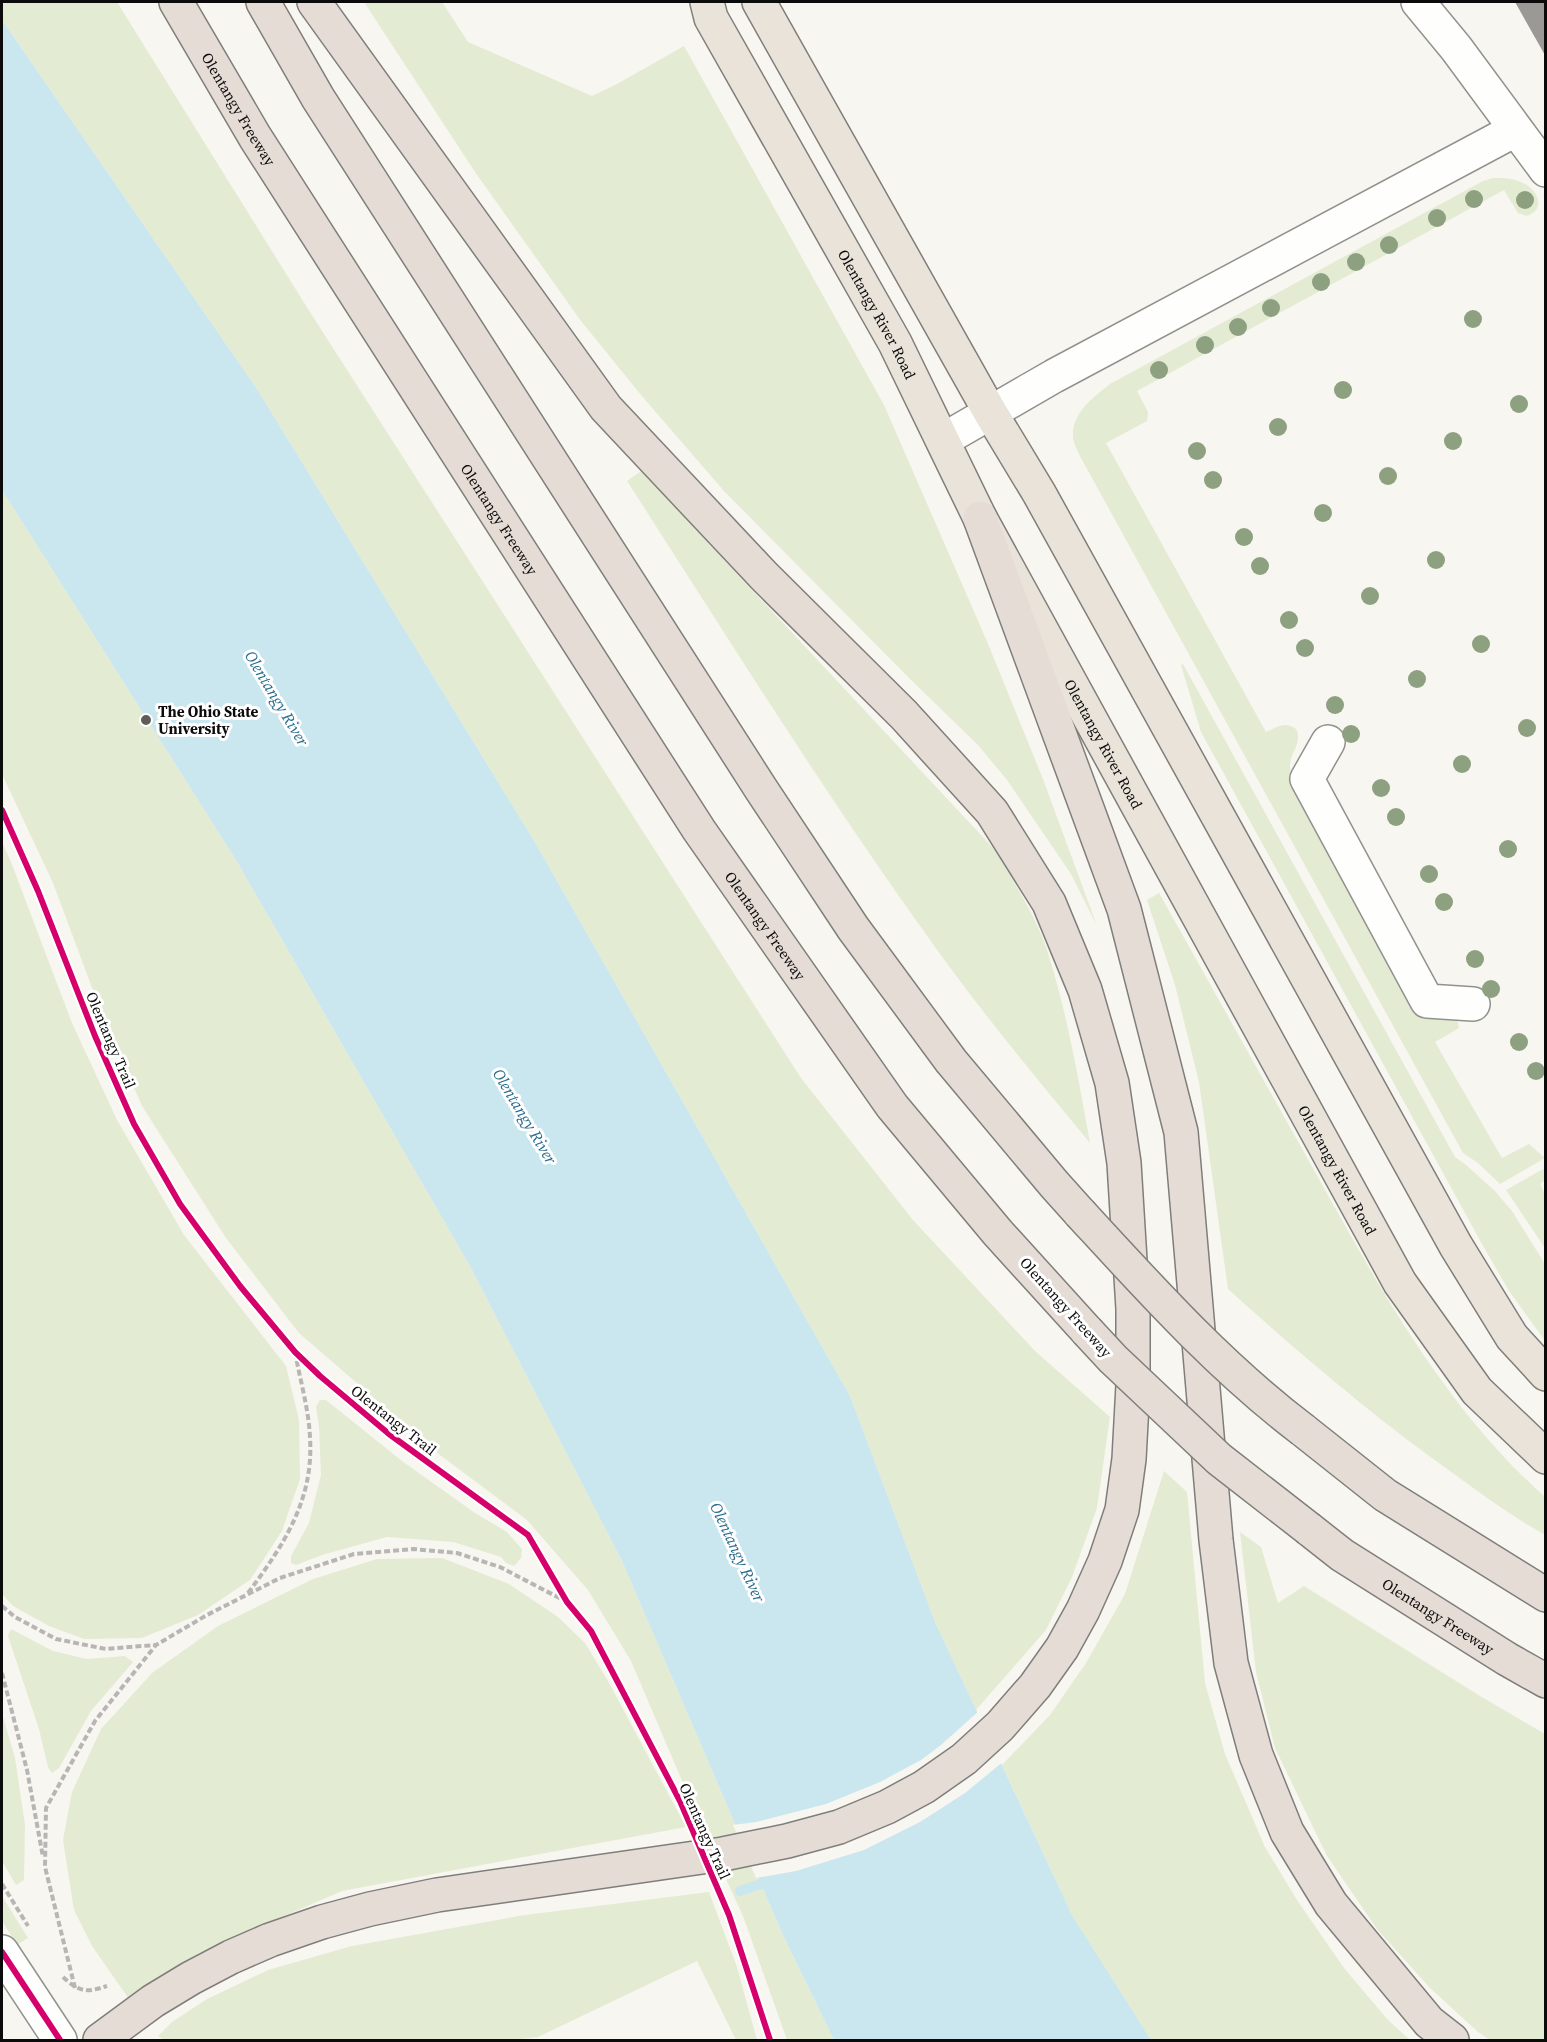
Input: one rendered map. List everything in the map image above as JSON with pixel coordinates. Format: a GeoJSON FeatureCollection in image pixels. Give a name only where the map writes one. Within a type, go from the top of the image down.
{"type":"FeatureCollection","features":[{"type":"Feature","properties":{"kind":"highway","name":"Olentangy Freeway"},"geometry":{"type":"LineString","coordinates":[[176,2],[255,137],[699,830],[892,1106],[998,1233],[1087,1331],[1113,1359],[1219,1459],[1342,1555],[1545,1681]]}},
{"type":"Feature","properties":{"kind":"highway"},"geometry":{"type":"LineString","coordinates":[[263,2],[318,98],[754,779],[853,928],[951,1061],[1054,1184],[1166,1307],[1267,1403],[1385,1495],[1545,1595]]}},
{"type":"Feature","properties":{"kind":"highway"},"geometry":{"type":"LineString","coordinates":[[100,2040],[153,2001],[191,1978],[270,1940],[322,1922],[437,1895],[723,1854],[787,1841],[840,1827],[887,1807],[924,1787],[964,1759],[1000,1726],[1035,1686],[1062,1648],[1083,1610],[1105,1561],[1122,1510],[1129,1460],[1134,1309],[1124,1164],[1112,1083],[1085,990],[1050,903],[992,812],[904,715],[764,576],[606,408],[314,2]]}},
{"type":"Feature","properties":{"kind":"highway"},"geometry":{"type":"LineString","coordinates":[[980,518],[1124,909],[1180,1132],[1216,1540],[1231,1663],[1256,1755],[1287,1832],[1331,1904],[1429,2022],[1452,2040]]}},
{"type":"Feature","properties":{"kind":"main road","name":"Olentangy River Road"},"geometry":{"type":"LineString","coordinates":[[707,2],[711,18],[895,343],[980,518],[1400,1282],[1477,1391],[1545,1457]]}},
{"type":"Feature","properties":{"kind":"main road"},"geometry":{"type":"LineString","coordinates":[[759,2],[990,412],[1040,493],[1456,1246],[1512,1337],[1545,1374]]}},
{"type":"Feature","properties":{"kind":"street"},"geometry":{"type":"LineString","coordinates":[[1418,2],[1456,48],[1545,170]]}},
{"type":"Feature","properties":{"kind":"street"},"geometry":{"type":"LineString","coordinates":[[943,440],[1065,370],[1515,130]]}},
{"type":"Feature","properties":{"kind":"street"},"geometry":{"type":"LineString","coordinates":[[1328,742],[1307,779],[1427,1001],[1473,1004]]}},
{"type":"Feature","properties":{"kind":"street"},"geometry":{"type":"LineString","coordinates":[[2,1952],[60,2040]]}},
{"type":"Feature","properties":{"kind":"path"},"geometry":{"type":"LineString","coordinates":[[288,1344],[303,1360]]}},
{"type":"Feature","properties":{"kind":"path"},"geometry":{"type":"LineString","coordinates":[[248,1593],[279,1551],[293,1525],[308,1478],[310,1439],[295,1352]]}},
{"type":"Feature","properties":{"kind":"path"},"geometry":{"type":"LineString","coordinates":[[45,1867],[46,1808],[95,1720],[156,1645],[248,1593],[280,1578],[354,1554],[413,1549],[457,1553],[500,1567],[567,1602]]}},
{"type":"Feature","properties":{"kind":"path"},"geometry":{"type":"LineString","coordinates":[[561,1592],[573,1609]]}},
{"type":"Feature","properties":{"kind":"path"},"geometry":{"type":"LineString","coordinates":[[2,1606],[15,1617],[56,1639],[106,1649],[156,1645]]}},
{"type":"Feature","properties":{"kind":"path"},"geometry":{"type":"LineString","coordinates":[[2,1673],[27,1770],[45,1867],[75,1988],[91,1991],[107,1986]]}},
{"type":"Feature","properties":{"kind":"green space"},"geometry":{"type":"Polygon","coordinates":[[[2,2],[117,2],[308,309],[801,1078],[913,1220],[1035,1351],[1110,1417],[1097,1508],[1072,1577],[1046,1630],[976,1710],[935,1622],[850,1396],[536,844],[257,389],[2,20],[2,2]]]}},
{"type":"Feature","properties":{"kind":"green space"},"geometry":{"type":"Polygon","coordinates":[[[364,2],[442,2],[468,42],[592,96],[684,46],[884,405],[986,639],[1043,779],[1097,926],[1071,874],[1007,780],[978,745],[724,491],[581,321],[475,172],[364,2]]]}},
{"type":"Feature","properties":{"kind":"green space"},"geometry":{"type":"Polygon","coordinates":[[[1493,178],[1514,180],[1527,185],[1536,194],[1537,209],[1527,216],[1518,213],[1504,190],[1137,391],[1148,412],[1147,421],[1106,443],[1266,732],[1284,725],[1296,729],[1298,739],[1290,766],[1295,785],[1457,1019],[1459,1028],[1435,1042],[1502,1158],[1529,1144],[1545,1158],[1500,1184],[1478,1163],[1463,1153],[1081,458],[1073,436],[1080,412],[1110,384],[1483,181],[1493,178]]]}},
{"type":"Feature","properties":{"kind":"green space"},"geometry":{"type":"Polygon","coordinates":[[[641,471],[995,850],[1029,910],[1046,947],[1066,1020],[1090,1143],[1008,1043],[949,966],[813,770],[627,481],[641,471]]]}},
{"type":"Feature","properties":{"kind":"green space"},"geometry":{"type":"Polygon","coordinates":[[[2,490],[236,860],[471,1268],[622,1561],[782,1933],[834,2040],[787,2040],[743,1916],[701,1825],[631,1661],[588,1590],[527,1520],[440,1455],[299,1333],[226,1238],[142,1106],[104,1020],[53,883],[2,774],[2,490]]]}},
{"type":"Feature","properties":{"kind":"green space"},"geometry":{"type":"Polygon","coordinates":[[[1183,664],[1455,1157],[1495,1191],[1512,1211],[1545,1264],[1545,1341],[1509,1291],[1482,1244],[1201,732],[1181,665],[1183,664]]]}},
{"type":"Feature","properties":{"kind":"green space"},"geometry":{"type":"Polygon","coordinates":[[[2,842],[72,1023],[117,1120],[184,1235],[286,1366],[299,1420],[300,1479],[282,1531],[250,1580],[198,1615],[142,1638],[84,1639],[49,1626],[13,1606],[2,1594],[2,842]]]}},
{"type":"Feature","properties":{"kind":"green space"},"geometry":{"type":"Polygon","coordinates":[[[1159,893],[1363,1258],[1416,1344],[1475,1424],[1545,1497],[1545,1535],[1488,1498],[1395,1431],[1228,1289],[1199,1082],[1175,985],[1147,900],[1159,893]]]}},
{"type":"Feature","properties":{"kind":"green space"},"geometry":{"type":"Polygon","coordinates":[[[1545,1168],[1545,1180],[1540,1184],[1545,1194],[1545,1248],[1506,1190],[1545,1168]]]}},
{"type":"Feature","properties":{"kind":"green space"},"geometry":{"type":"Polygon","coordinates":[[[320,1400],[326,1400],[402,1461],[475,1513],[507,1532],[522,1549],[521,1558],[514,1566],[506,1563],[501,1557],[453,1542],[387,1537],[322,1555],[296,1565],[291,1563],[291,1556],[309,1523],[321,1475],[316,1407],[320,1400]]]}},
{"type":"Feature","properties":{"kind":"green space"},"geometry":{"type":"Polygon","coordinates":[[[1164,1471],[1187,1492],[1205,1683],[1225,1754],[1265,1847],[1297,1900],[1344,1968],[1388,2020],[1410,2040],[1151,2040],[1072,1915],[1002,1765],[1050,1715],[1086,1663],[1125,1594],[1164,1471]]]}},
{"type":"Feature","properties":{"kind":"green space"},"geometry":{"type":"Polygon","coordinates":[[[1240,1532],[1261,1547],[1278,1603],[1304,1586],[1545,1734],[1545,2040],[1490,2040],[1478,2032],[1430,1988],[1377,1929],[1327,1856],[1275,1748],[1256,1672],[1240,1532]]]}},
{"type":"Feature","properties":{"kind":"green space"},"geometry":{"type":"Polygon","coordinates":[[[442,1558],[509,1584],[558,1617],[585,1643],[608,1681],[686,1827],[342,1891],[199,1953],[129,1999],[92,1946],[74,1910],[63,1840],[72,1792],[101,1729],[152,1673],[218,1626],[313,1579],[377,1559],[442,1558]]]}},
{"type":"Feature","properties":{"kind":"green space"},"geometry":{"type":"Polygon","coordinates":[[[11,1629],[53,1651],[87,1659],[125,1656],[133,1662],[91,1711],[59,1768],[52,1773],[48,1767],[39,1729],[8,1636],[11,1629]]]}},
{"type":"Feature","properties":{"kind":"green space"},"geometry":{"type":"Polygon","coordinates":[[[2,1713],[15,1758],[25,1825],[24,1880],[16,1885],[2,1861],[2,1713]]]}},
{"type":"Feature","properties":{"kind":"green space"},"geometry":{"type":"Polygon","coordinates":[[[709,1892],[737,1967],[757,2040],[736,2040],[697,1961],[538,2037],[512,2040],[164,2040],[158,2036],[172,2022],[207,1999],[268,1970],[352,1946],[525,1915],[709,1892]]]}},
{"type":"Feature","properties":{"kind":"green space"},"geometry":{"type":"Polygon","coordinates":[[[2,1896],[28,1938],[17,1945],[2,1921],[2,1896]]]}},
{"type":"Feature","properties":{"kind":"water","name":"Olentangy River"},"geometry":{"type":"Polygon","coordinates":[[[2,20],[257,389],[536,844],[850,1396],[935,1622],[1072,1915],[1151,2040],[834,2040],[782,1933],[622,1561],[471,1268],[236,860],[2,490],[2,20]]]}},
{"type":"Feature","properties":{"kind":"pier"},"geometry":{"type":"Polygon","coordinates":[[[980,1710],[1004,1761],[965,1793],[920,1822],[864,1850],[796,1871],[756,1878],[733,1825],[756,1822],[826,1804],[880,1782],[921,1760],[980,1710]]]}},
{"type":"Feature","properties":{"kind":"building"},"geometry":{"type":"Polygon","coordinates":[[[1515,2],[1546,2],[1546,57],[1515,2]]]}},
{"type":"Feature","properties":{"kind":"waterway"},"geometry":{"type":"LineString","coordinates":[[740,1891],[761,1884]]}},
{"type":"Feature","properties":{"kind":"cycle path","name":"Olentangy Trail"},"geometry":{"type":"LineString","coordinates":[[2,810],[38,891],[95,1036],[134,1124],[180,1204],[240,1286],[295,1352],[320,1376],[389,1434],[528,1535],[567,1602],[591,1631],[680,1801],[729,1915],[770,2040]]}},
{"type":"Feature","properties":{"kind":"cycle path"},"geometry":{"type":"LineString","coordinates":[[2,1952],[60,2040]]}},
{"type":"Feature","properties":{"kind":"place","name":"The Ohio State University"},"geometry":{"type":"Point","coordinates":[146,720]}}]}
